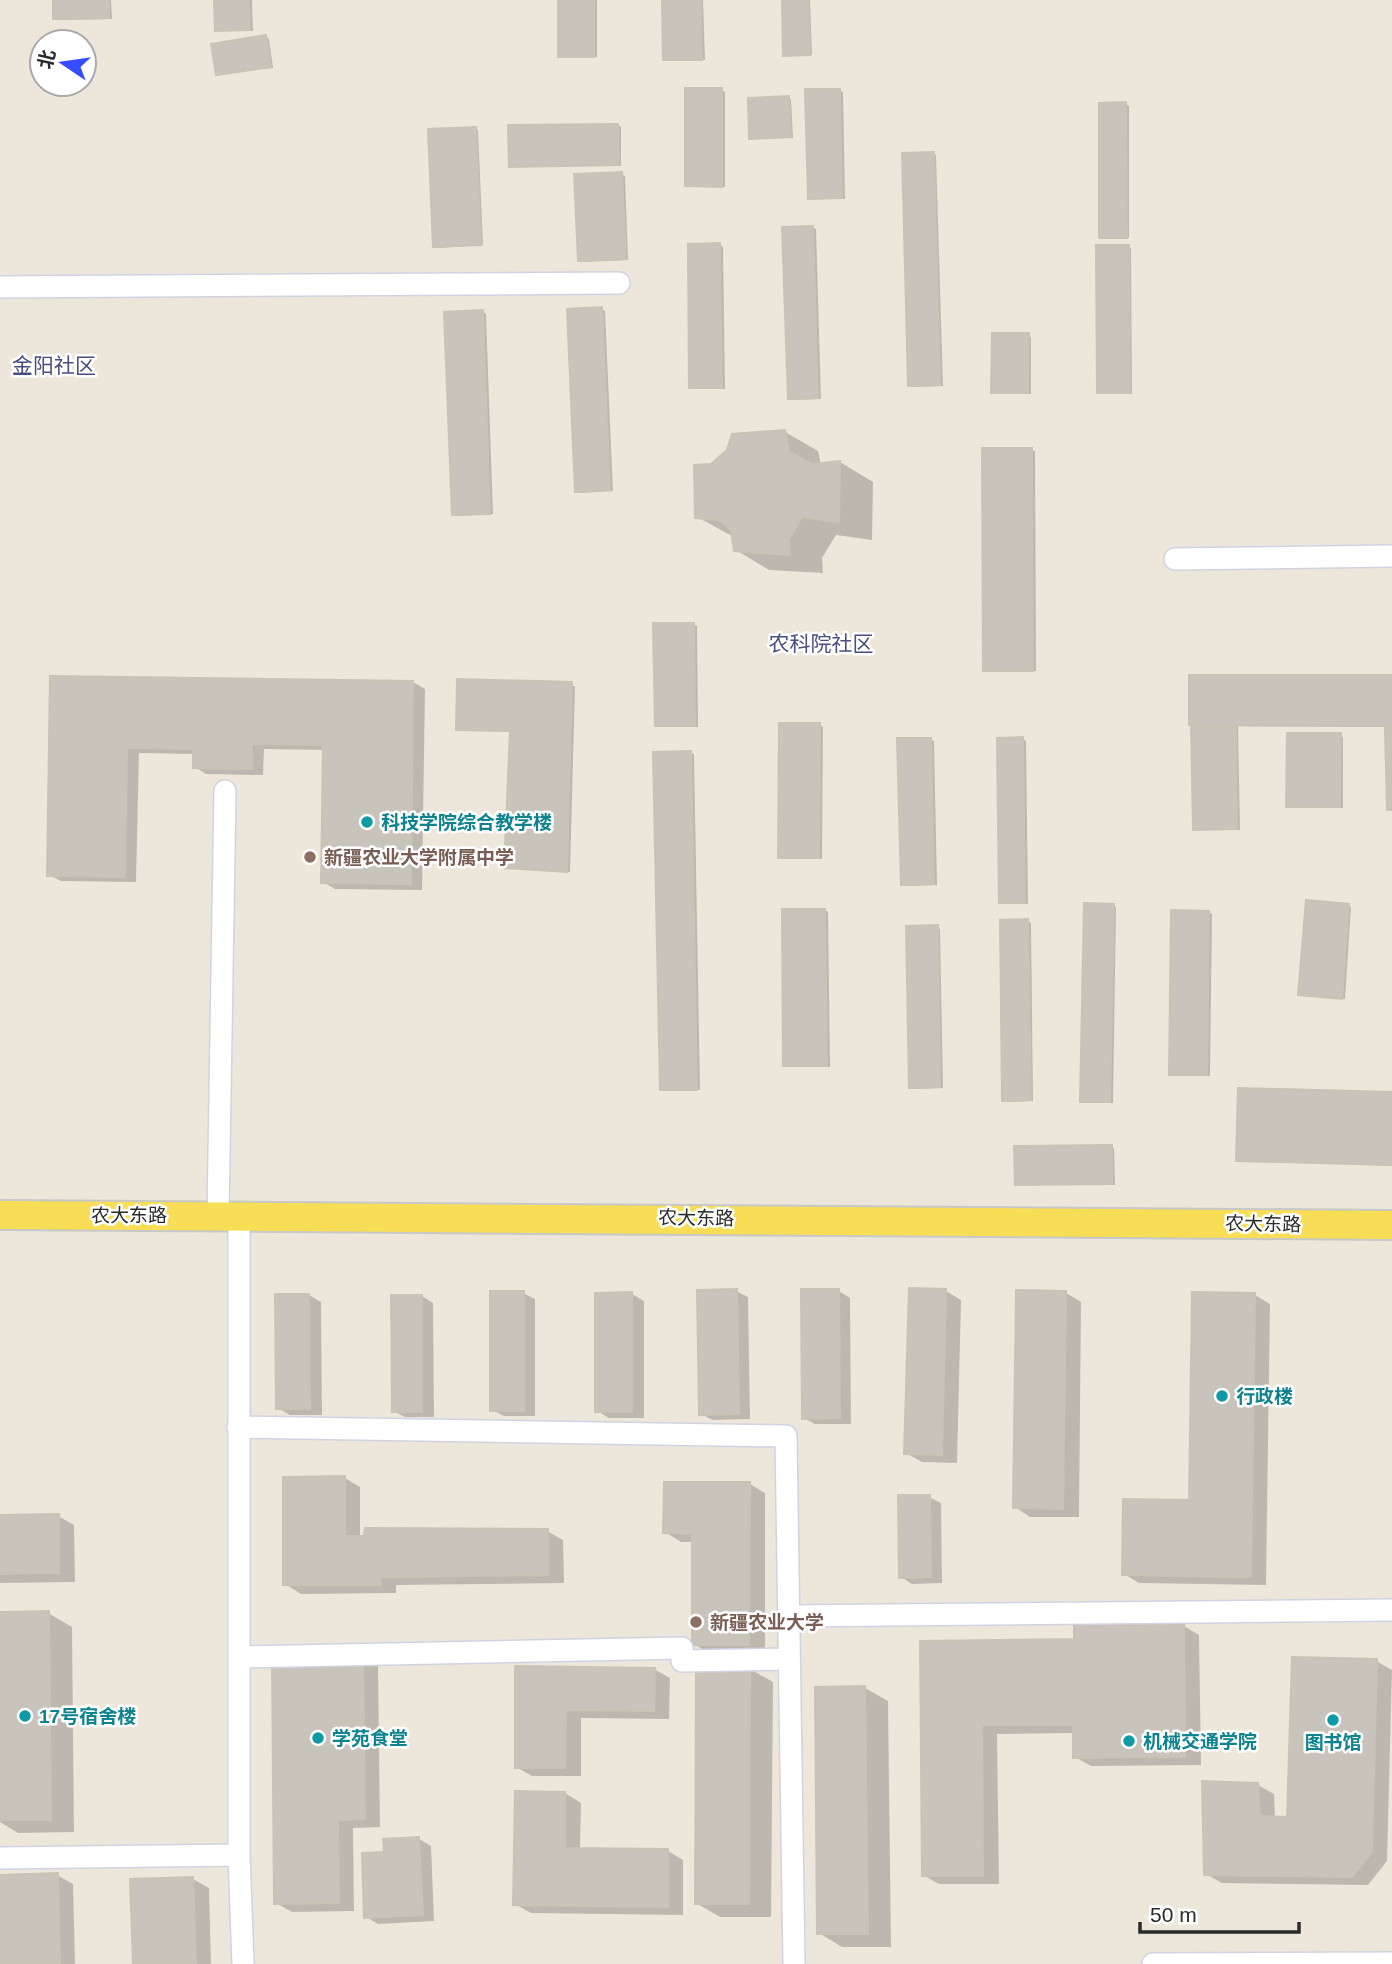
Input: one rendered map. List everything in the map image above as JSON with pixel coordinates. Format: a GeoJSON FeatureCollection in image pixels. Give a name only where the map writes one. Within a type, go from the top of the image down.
{"type":"FeatureCollection","features":[{"type":"Feature","properties":{"kind":"main road","name":"农大东路"},"geometry":{"type":"LineString","coordinates":[[0,1215],[1392,1225]]}},
{"type":"Feature","properties":{"kind":"street"},"geometry":{"type":"LineString","coordinates":[[0,287],[620,284]]}},
{"type":"Feature","properties":{"kind":"street"},"geometry":{"type":"LineString","coordinates":[[1175,559],[1392,556]]}},
{"type":"Feature","properties":{"kind":"street"},"geometry":{"type":"LineString","coordinates":[[225,791],[229,1216],[238,1427],[239,1855],[243,1964]]}},
{"type":"Feature","properties":{"kind":"street"},"geometry":{"type":"LineString","coordinates":[[238,1427],[786,1436],[794,1964]]}},
{"type":"Feature","properties":{"kind":"street"},"geometry":{"type":"LineString","coordinates":[[788,1616],[1392,1610]]}},
{"type":"Feature","properties":{"kind":"street"},"geometry":{"type":"LineString","coordinates":[[239,1657],[682,1648],[682,1661],[789,1660]]}},
{"type":"Feature","properties":{"kind":"street"},"geometry":{"type":"LineString","coordinates":[[0,1858],[239,1855]]}},
{"type":"Feature","properties":{"kind":"street"},"geometry":{"type":"LineString","coordinates":[[1153,1964],[1392,1963]]}},
{"type":"Feature","properties":{"kind":"building"},"geometry":{"type":"Polygon","coordinates":[[[53,0],[109,0],[109,18],[53,19],[53,0]]]}},
{"type":"Feature","properties":{"kind":"building"},"geometry":{"type":"Polygon","coordinates":[[[214,0],[249,0],[250,30],[215,31],[214,0]]]}},
{"type":"Feature","properties":{"kind":"building"},"geometry":{"type":"Polygon","coordinates":[[[558,0],[594,0],[594,57],[558,57],[558,0]]]}},
{"type":"Feature","properties":{"kind":"building"},"geometry":{"type":"Polygon","coordinates":[[[662,0],[701,0],[702,60],[663,60],[662,0]]]}},
{"type":"Feature","properties":{"kind":"building"},"geometry":{"type":"Polygon","coordinates":[[[782,0],[808,0],[810,55],[783,56],[782,0]]]}},
{"type":"Feature","properties":{"kind":"building"},"geometry":{"type":"Polygon","coordinates":[[[266,35],[271,67],[216,75],[211,44],[266,35]]]}},
{"type":"Feature","properties":{"kind":"building"},"geometry":{"type":"Polygon","coordinates":[[[685,88],[722,88],[722,187],[685,186],[685,88]]]}},
{"type":"Feature","properties":{"kind":"building"},"geometry":{"type":"Polygon","coordinates":[[[805,89],[840,89],[842,198],[808,199],[805,89]]]}},
{"type":"Feature","properties":{"kind":"building"},"geometry":{"type":"Polygon","coordinates":[[[789,96],[791,137],[749,139],[748,98],[789,96]]]}},
{"type":"Feature","properties":{"kind":"building"},"geometry":{"type":"Polygon","coordinates":[[[1126,102],[1127,238],[1099,238],[1099,103],[1126,102]]]}},
{"type":"Feature","properties":{"kind":"building"},"geometry":{"type":"Polygon","coordinates":[[[618,124],[619,165],[509,167],[508,125],[618,124]]]}},
{"type":"Feature","properties":{"kind":"building"},"geometry":{"type":"Polygon","coordinates":[[[476,127],[481,245],[433,247],[428,129],[476,127]]]}},
{"type":"Feature","properties":{"kind":"building"},"geometry":{"type":"Polygon","coordinates":[[[934,152],[940,385],[908,386],[902,153],[934,152]]]}},
{"type":"Feature","properties":{"kind":"building"},"geometry":{"type":"Polygon","coordinates":[[[622,172],[626,259],[578,261],[574,174],[622,172]]]}},
{"type":"Feature","properties":{"kind":"building"},"geometry":{"type":"Polygon","coordinates":[[[813,226],[818,398],[788,399],[782,227],[813,226]]]}},
{"type":"Feature","properties":{"kind":"building"},"geometry":{"type":"Polygon","coordinates":[[[720,243],[722,388],[689,388],[688,244],[720,243]]]}},
{"type":"Feature","properties":{"kind":"building"},"geometry":{"type":"Polygon","coordinates":[[[1096,245],[1129,245],[1130,393],[1097,393],[1096,245]]]}},
{"type":"Feature","properties":{"kind":"building"},"geometry":{"type":"Polygon","coordinates":[[[602,307],[610,490],[575,492],[567,309],[602,307]]]}},
{"type":"Feature","properties":{"kind":"building"},"geometry":{"type":"Polygon","coordinates":[[[483,310],[490,514],[452,515],[444,312],[483,310]]]}},
{"type":"Feature","properties":{"kind":"building"},"geometry":{"type":"Polygon","coordinates":[[[992,333],[1029,333],[1028,393],[991,393],[992,333]]]}},
{"type":"Feature","properties":{"kind":"building"},"geometry":{"type":"Polygon","coordinates":[[[785,430],[789,452],[812,464],[840,461],[839,522],[802,517],[789,539],[790,555],[734,551],[731,530],[719,520],[695,518],[694,465],[711,464],[727,450],[732,434],[785,430]]]}},
{"type":"Feature","properties":{"kind":"building"},"geometry":{"type":"Polygon","coordinates":[[[982,448],[1032,448],[1033,671],[983,671],[982,448]]]}},
{"type":"Feature","properties":{"kind":"building"},"geometry":{"type":"Polygon","coordinates":[[[653,623],[694,623],[695,726],[655,726],[653,623]]]}},
{"type":"Feature","properties":{"kind":"building"},"geometry":{"type":"Polygon","coordinates":[[[1189,675],[1392,675],[1392,726],[1189,725],[1189,675]]]}},
{"type":"Feature","properties":{"kind":"building","name":"科技学院综合教学楼"},"geometry":{"type":"Polygon","coordinates":[[[50,676],[413,681],[411,884],[321,883],[323,745],[252,744],[252,769],[193,768],[193,749],[127,748],[125,877],[47,876],[50,676]]]}},
{"type":"Feature","properties":{"kind":"building"},"geometry":{"type":"Polygon","coordinates":[[[457,679],[572,682],[567,872],[504,868],[510,731],[456,730],[457,679]]]}},
{"type":"Feature","properties":{"kind":"building"},"geometry":{"type":"Polygon","coordinates":[[[779,723],[820,723],[819,858],[778,858],[779,723]]]}},
{"type":"Feature","properties":{"kind":"building"},"geometry":{"type":"Polygon","coordinates":[[[1191,726],[1236,726],[1237,829],[1193,830],[1191,726]]]}},
{"type":"Feature","properties":{"kind":"building"},"geometry":{"type":"Polygon","coordinates":[[[1392,727],[1392,810],[1387,810],[1385,728],[1392,727]]]}},
{"type":"Feature","properties":{"kind":"building"},"geometry":{"type":"Polygon","coordinates":[[[1287,733],[1341,733],[1340,807],[1286,807],[1287,733]]]}},
{"type":"Feature","properties":{"kind":"building"},"geometry":{"type":"Polygon","coordinates":[[[1023,737],[1025,903],[999,903],[997,738],[1023,737]]]}},
{"type":"Feature","properties":{"kind":"building"},"geometry":{"type":"Polygon","coordinates":[[[897,738],[931,738],[934,884],[901,885],[897,738]]]}},
{"type":"Feature","properties":{"kind":"building"},"geometry":{"type":"Polygon","coordinates":[[[691,751],[697,1090],[660,1090],[653,752],[691,751]]]}},
{"type":"Feature","properties":{"kind":"building"},"geometry":{"type":"Polygon","coordinates":[[[1306,900],[1349,904],[1342,999],[1298,995],[1306,900]]]}},
{"type":"Feature","properties":{"kind":"building"},"geometry":{"type":"Polygon","coordinates":[[[1084,903],[1114,904],[1110,1102],[1080,1102],[1084,903]]]}},
{"type":"Feature","properties":{"kind":"building"},"geometry":{"type":"Polygon","coordinates":[[[782,909],[825,909],[827,1066],[783,1066],[782,909]]]}},
{"type":"Feature","properties":{"kind":"building"},"geometry":{"type":"Polygon","coordinates":[[[1171,910],[1209,911],[1207,1075],[1169,1075],[1171,910]]]}},
{"type":"Feature","properties":{"kind":"building"},"geometry":{"type":"Polygon","coordinates":[[[1028,919],[1031,1100],[1002,1101],[1000,920],[1028,919]]]}},
{"type":"Feature","properties":{"kind":"building"},"geometry":{"type":"Polygon","coordinates":[[[938,925],[940,1087],[909,1088],[906,926],[938,925]]]}},
{"type":"Feature","properties":{"kind":"building"},"geometry":{"type":"Polygon","coordinates":[[[1238,1088],[1392,1092],[1392,1165],[1236,1161],[1238,1088]]]}},
{"type":"Feature","properties":{"kind":"building"},"geometry":{"type":"Polygon","coordinates":[[[1112,1145],[1112,1184],[1015,1185],[1014,1146],[1112,1145]]]}},
{"type":"Feature","properties":{"kind":"building"},"geometry":{"type":"Polygon","coordinates":[[[909,1288],[946,1289],[942,1455],[904,1454],[909,1288]]]}},
{"type":"Feature","properties":{"kind":"building"},"geometry":{"type":"Polygon","coordinates":[[[737,1289],[739,1414],[699,1415],[697,1290],[737,1289]]]}},
{"type":"Feature","properties":{"kind":"building"},"geometry":{"type":"Polygon","coordinates":[[[801,1289],[839,1289],[840,1418],[802,1419],[801,1289]]]}},
{"type":"Feature","properties":{"kind":"building"},"geometry":{"type":"Polygon","coordinates":[[[1016,1290],[1066,1291],[1063,1509],[1013,1508],[1016,1290]]]}},
{"type":"Feature","properties":{"kind":"building"},"geometry":{"type":"Polygon","coordinates":[[[490,1291],[524,1291],[524,1411],[490,1411],[490,1291]]]}},
{"type":"Feature","properties":{"kind":"building"},"geometry":{"type":"Polygon","coordinates":[[[632,1292],[632,1412],[595,1412],[595,1293],[632,1292]]]}},
{"type":"Feature","properties":{"kind":"building","name":"行政楼"},"geometry":{"type":"Polygon","coordinates":[[[1192,1292],[1255,1293],[1251,1577],[1122,1575],[1123,1499],[1189,1500],[1192,1292]]]}},
{"type":"Feature","properties":{"kind":"building"},"geometry":{"type":"Polygon","coordinates":[[[275,1294],[309,1294],[310,1409],[276,1409],[275,1294]]]}},
{"type":"Feature","properties":{"kind":"building"},"geometry":{"type":"Polygon","coordinates":[[[391,1295],[422,1295],[422,1412],[392,1412],[391,1295]]]}},
{"type":"Feature","properties":{"kind":"building"},"geometry":{"type":"Polygon","coordinates":[[[345,1476],[345,1536],[364,1536],[365,1528],[548,1529],[548,1575],[381,1577],[381,1585],[283,1585],[283,1477],[345,1476]]]}},
{"type":"Feature","properties":{"kind":"building"},"geometry":{"type":"Polygon","coordinates":[[[664,1482],[750,1482],[749,1645],[692,1645],[692,1534],[663,1533],[664,1482]]]}},
{"type":"Feature","properties":{"kind":"building"},"geometry":{"type":"Polygon","coordinates":[[[898,1495],[930,1495],[931,1577],[899,1578],[898,1495]]]}},
{"type":"Feature","properties":{"kind":"building"},"geometry":{"type":"Polygon","coordinates":[[[59,1514],[59,1573],[0,1574],[0,1515],[59,1514]]]}},
{"type":"Feature","properties":{"kind":"building","name":"17号宿舍楼"},"geometry":{"type":"Polygon","coordinates":[[[49,1611],[51,1820],[0,1820],[0,1612],[49,1611]]]}},
{"type":"Feature","properties":{"kind":"building","name":"机械交通学院"},"geometry":{"type":"Polygon","coordinates":[[[1184,1624],[1185,1757],[1073,1758],[1073,1725],[982,1725],[983,1876],[922,1876],[920,1641],[1074,1639],[1074,1625],[1184,1624]]]}},
{"type":"Feature","properties":{"kind":"building","name":"学苑食堂"},"geometry":{"type":"Polygon","coordinates":[[[363,1655],[365,1819],[338,1820],[339,1903],[274,1904],[272,1656],[363,1655]]]}},
{"type":"Feature","properties":{"kind":"building","name":"图书馆"},"geometry":{"type":"Polygon","coordinates":[[[1292,1657],[1377,1659],[1372,1852],[1352,1877],[1204,1875],[1202,1781],[1258,1783],[1260,1816],[1287,1817],[1292,1657]]]}},
{"type":"Feature","properties":{"kind":"building"},"geometry":{"type":"Polygon","coordinates":[[[515,1666],[655,1668],[654,1711],[566,1710],[565,1768],[515,1768],[515,1666]]]}},
{"type":"Feature","properties":{"kind":"building"},"geometry":{"type":"Polygon","coordinates":[[[696,1667],[750,1667],[749,1904],[695,1904],[696,1667]]]}},
{"type":"Feature","properties":{"kind":"building"},"geometry":{"type":"Polygon","coordinates":[[[865,1686],[868,1934],[817,1934],[815,1687],[865,1686]]]}},
{"type":"Feature","properties":{"kind":"building"},"geometry":{"type":"Polygon","coordinates":[[[515,1791],[565,1792],[565,1848],[668,1849],[668,1907],[513,1905],[515,1791]]]}},
{"type":"Feature","properties":{"kind":"building"},"geometry":{"type":"Polygon","coordinates":[[[419,1837],[423,1915],[364,1918],[362,1853],[384,1852],[383,1839],[419,1837]]]}},
{"type":"Feature","properties":{"kind":"building"},"geometry":{"type":"Polygon","coordinates":[[[58,1873],[60,1964],[1,1964],[0,1875],[58,1873]]]}},
{"type":"Feature","properties":{"kind":"building"},"geometry":{"type":"Polygon","coordinates":[[[193,1877],[196,1964],[133,1964],[130,1879],[193,1877]]]}},
{"type":"Feature","properties":{"kind":"place","name":"科技学院综合教学楼"},"geometry":{"type":"Point","coordinates":[367,822]}},
{"type":"Feature","properties":{"kind":"place","name":"新疆农业大学附属中学"},"geometry":{"type":"Point","coordinates":[310,857]}},
{"type":"Feature","properties":{"kind":"place","name":"行政楼"},"geometry":{"type":"Point","coordinates":[1222,1396]}},
{"type":"Feature","properties":{"kind":"place","name":"新疆农业大学"},"geometry":{"type":"Point","coordinates":[696,1622]}},
{"type":"Feature","properties":{"kind":"place","name":"17号宿舍楼"},"geometry":{"type":"Point","coordinates":[25,1716]}},
{"type":"Feature","properties":{"kind":"place","name":"图书馆"},"geometry":{"type":"Point","coordinates":[1333,1720]}},
{"type":"Feature","properties":{"kind":"place","name":"学苑食堂"},"geometry":{"type":"Point","coordinates":[318,1738]}},
{"type":"Feature","properties":{"kind":"place","name":"机械交通学院"},"geometry":{"type":"Point","coordinates":[1129,1741]}},
{"type":"Feature","properties":{"kind":"district","name":"金阳社区"},"geometry":{"type":"Point","coordinates":[54,365]}},
{"type":"Feature","properties":{"kind":"district","name":"农科院社区"},"geometry":{"type":"Point","coordinates":[821,643]}}]}
